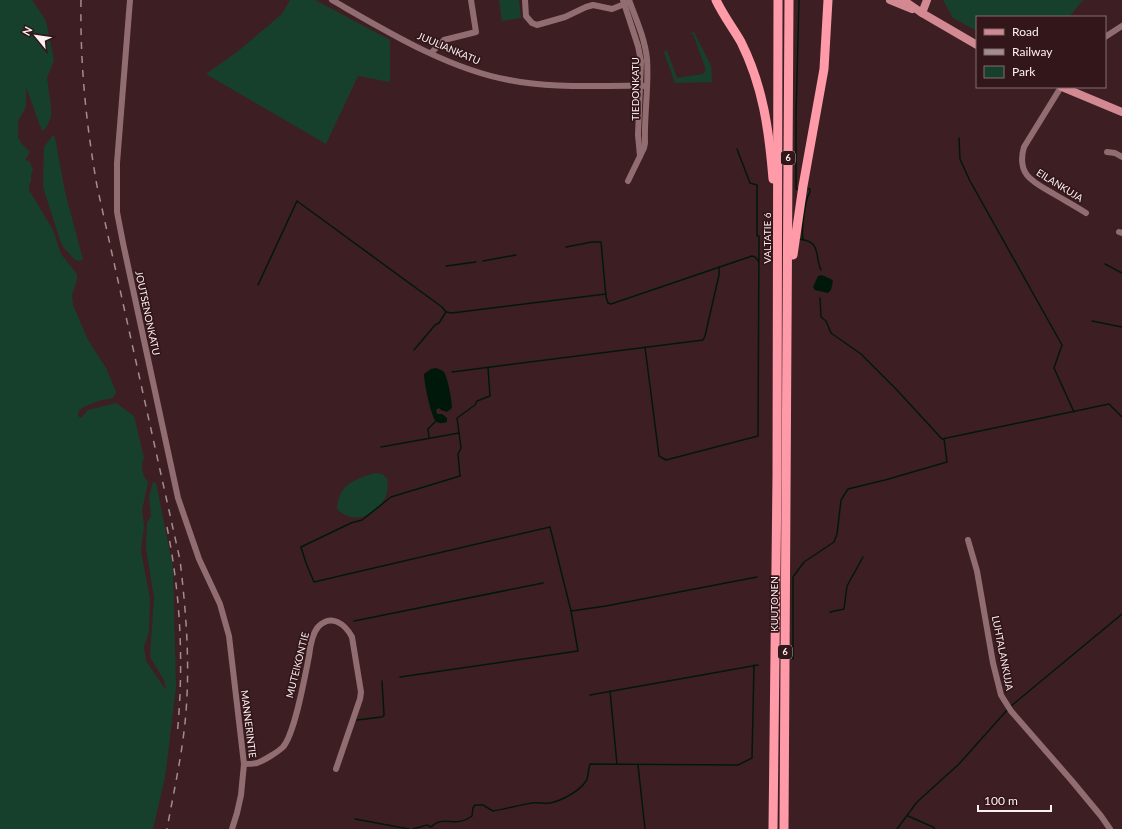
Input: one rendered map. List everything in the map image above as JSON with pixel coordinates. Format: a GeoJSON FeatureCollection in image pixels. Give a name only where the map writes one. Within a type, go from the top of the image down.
{"type":"FeatureCollection","features":[{"type":"Feature","properties":{"kind":"highway"},"geometry":{"type":"LineString","coordinates":[[716,0],[741,42],[761,94],[770,140],[778,245]]}},
{"type":"Feature","properties":{"kind":"highway","name":"VALTATIE 6"},"geometry":{"type":"LineString","coordinates":[[778,0],[778,245],[781,476]]}},
{"type":"Feature","properties":{"kind":"highway","name":"VALTATIE 6"},"geometry":{"type":"LineString","coordinates":[[781,476],[787,316],[790,0]]}},
{"type":"Feature","properties":{"kind":"highway"},"geometry":{"type":"LineString","coordinates":[[787,316],[798,215],[824,69],[828,0]]}},
{"type":"Feature","properties":{"kind":"highway","name":"KUUTONEN"},"geometry":{"type":"LineString","coordinates":[[773,829],[781,476]]}},
{"type":"Feature","properties":{"kind":"highway","name":"KUUTONEN"},"geometry":{"type":"LineString","coordinates":[[781,476],[784,829]]}},
{"type":"Feature","properties":{"kind":"main road"},"geometry":{"type":"LineString","coordinates":[[890,0],[922,13]]}},
{"type":"Feature","properties":{"kind":"main road"},"geometry":{"type":"LineString","coordinates":[[903,0],[922,13],[976,43]]}},
{"type":"Feature","properties":{"kind":"main road"},"geometry":{"type":"LineString","coordinates":[[922,13],[927,0]]}},
{"type":"Feature","properties":{"kind":"main road"},"geometry":{"type":"LineString","coordinates":[[1063,88],[1122,112]]}},
{"type":"Feature","properties":{"kind":"street","name":"JOUTSENONKATU"},"geometry":{"type":"LineString","coordinates":[[130,0],[117,163],[117,212],[178,498],[193,542],[226,620]]}},
{"type":"Feature","properties":{"kind":"street","name":"JUULIANKATU"},"geometry":{"type":"LineString","coordinates":[[332,0],[383,29],[431,53],[468,69],[509,80],[561,86],[643,86]]}},
{"type":"Feature","properties":{"kind":"street"},"geometry":{"type":"LineString","coordinates":[[431,53],[436,46],[444,40],[476,32],[471,0]]}},
{"type":"Feature","properties":{"kind":"street"},"geometry":{"type":"LineString","coordinates":[[525,0],[526,16],[532,23],[537,25],[565,17],[593,5],[612,9],[627,1]]}},
{"type":"Feature","properties":{"kind":"street","name":"TIEDONKATU"},"geometry":{"type":"LineString","coordinates":[[627,1],[638,46],[643,86],[638,135],[640,156],[628,181]]}},
{"type":"Feature","properties":{"kind":"street"},"geometry":{"type":"LineString","coordinates":[[1106,36],[1122,26]]}},
{"type":"Feature","properties":{"kind":"street","name":"EILANKUJA"},"geometry":{"type":"LineString","coordinates":[[1060,88],[1024,148],[1021,156],[1022,163],[1026,173],[1034,183],[1086,213]]}},
{"type":"Feature","properties":{"kind":"street"},"geometry":{"type":"LineString","coordinates":[[1107,152],[1115,153],[1122,157]]}},
{"type":"Feature","properties":{"kind":"street","name":"LUHTALANKUJA"},"geometry":{"type":"LineString","coordinates":[[968,540],[977,572],[1000,695],[1011,711],[1072,781],[1110,829]]}},
{"type":"Feature","properties":{"kind":"street","name":"MANNERINTIE"},"geometry":{"type":"LineString","coordinates":[[226,620],[244,764],[238,813],[232,829]]}},
{"type":"Feature","properties":{"kind":"street","name":"MUTEIKONTIE"},"geometry":{"type":"LineString","coordinates":[[244,764],[256,763],[283,747],[290,734],[312,640],[318,627],[327,621],[335,621],[342,623],[348,629],[352,637],[361,692],[360,699],[336,769]]}},
{"type":"Feature","properties":{"kind":"green space"},"geometry":{"type":"Polygon","coordinates":[[[0,0],[32,0],[46,21],[54,60],[47,78],[51,117],[46,128],[42,131],[26,87],[26,107],[18,121],[18,137],[21,143],[30,152],[25,160],[29,161],[33,170],[29,190],[53,230],[61,254],[77,274],[72,295],[73,305],[88,340],[106,368],[116,392],[113,398],[95,402],[79,410],[78,416],[81,418],[88,410],[116,403],[134,416],[144,458],[142,470],[148,482],[142,510],[144,526],[141,551],[150,599],[149,632],[144,647],[146,661],[166,690],[164,681],[150,656],[154,598],[146,548],[147,523],[151,516],[149,497],[153,482],[156,483],[173,568],[176,688],[165,777],[153,829],[0,829],[0,0]]]}},
{"type":"Feature","properties":{"kind":"green space"},"geometry":{"type":"Polygon","coordinates":[[[290,0],[315,0],[390,40],[390,82],[358,76],[326,144],[206,74],[237,52],[282,14],[290,0]]]}},
{"type":"Feature","properties":{"kind":"green space"},"geometry":{"type":"Polygon","coordinates":[[[499,0],[519,0],[521,18],[502,21],[499,0]]]}},
{"type":"Feature","properties":{"kind":"green space"},"geometry":{"type":"Polygon","coordinates":[[[943,0],[1083,0],[1070,16],[976,16],[976,30],[953,18],[943,0]]]}},
{"type":"Feature","properties":{"kind":"green space"},"geometry":{"type":"Polygon","coordinates":[[[694,32],[711,66],[712,82],[675,83],[664,52],[665,51],[667,51],[677,78],[703,74],[706,70],[693,34],[689,34],[694,32]]]}},
{"type":"Feature","properties":{"kind":"green space"},"geometry":{"type":"Polygon","coordinates":[[[53,135],[55,138],[65,192],[83,260],[78,261],[74,259],[64,248],[43,187],[44,147],[53,135]]]}},
{"type":"Feature","properties":{"kind":"green space"},"geometry":{"type":"Polygon","coordinates":[[[375,473],[382,474],[387,478],[388,485],[386,496],[377,509],[371,514],[350,517],[337,509],[341,494],[348,484],[375,473]]]}},
{"type":"Feature","properties":{"kind":"shaded area"},"geometry":{"type":"Polygon","coordinates":[[[822,275],[833,281],[831,290],[828,293],[815,290],[813,287],[818,276],[822,275]]]}},
{"type":"Feature","properties":{"kind":"shaded area"},"geometry":{"type":"Polygon","coordinates":[[[436,368],[444,372],[450,390],[452,405],[452,408],[447,412],[439,408],[436,410],[437,414],[442,414],[447,418],[447,422],[442,423],[437,422],[432,414],[424,378],[424,374],[431,369],[436,368]]]}},
{"type":"Feature","properties":{"kind":"waterway"},"geometry":{"type":"LineString","coordinates":[[798,189],[796,189],[796,113],[799,0]]}},
{"type":"Feature","properties":{"kind":"waterway"},"geometry":{"type":"LineString","coordinates":[[959,138],[960,159],[970,181],[1062,345],[1054,368],[1074,412]]}},
{"type":"Feature","properties":{"kind":"waterway"},"geometry":{"type":"LineString","coordinates":[[645,347],[659,456],[666,460],[758,436],[759,236],[757,236],[757,185],[750,183],[737,149]]}},
{"type":"Feature","properties":{"kind":"waterway"},"geometry":{"type":"LineString","coordinates":[[803,240],[804,215],[810,192],[810,189],[806,188]]}},
{"type":"Feature","properties":{"kind":"waterway"},"geometry":{"type":"LineString","coordinates":[[258,285],[297,201],[442,307],[446,312],[452,313],[606,294]]}},
{"type":"Feature","properties":{"kind":"waterway"},"geometry":{"type":"LineString","coordinates":[[798,239],[806,240],[814,245],[821,270]]}},
{"type":"Feature","properties":{"kind":"waterway"},"geometry":{"type":"LineString","coordinates":[[566,247],[592,242],[601,242],[606,297],[608,303],[611,304],[752,256],[759,262]]}},
{"type":"Feature","properties":{"kind":"waterway"},"geometry":{"type":"LineString","coordinates":[[483,261],[516,255]]}},
{"type":"Feature","properties":{"kind":"waterway"},"geometry":{"type":"LineString","coordinates":[[446,266],[476,262]]}},
{"type":"Feature","properties":{"kind":"waterway"},"geometry":{"type":"LineString","coordinates":[[1105,264],[1122,273]]}},
{"type":"Feature","properties":{"kind":"waterway"},"geometry":{"type":"LineString","coordinates":[[452,372],[703,340],[719,275],[719,267]]}},
{"type":"Feature","properties":{"kind":"waterway"},"geometry":{"type":"LineString","coordinates":[[820,298],[821,317],[826,321],[831,333],[861,354],[942,439],[1109,404],[1122,417]]}},
{"type":"Feature","properties":{"kind":"waterway"},"geometry":{"type":"LineString","coordinates":[[414,350],[435,325],[439,323],[446,312]]}},
{"type":"Feature","properties":{"kind":"waterway"},"geometry":{"type":"LineString","coordinates":[[1092,321],[1122,327]]}},
{"type":"Feature","properties":{"kind":"waterway"},"geometry":{"type":"LineString","coordinates":[[400,677],[578,651],[571,611],[550,527],[314,582],[306,563],[301,547],[351,523],[362,520],[391,497],[460,476],[458,454],[461,448],[457,418],[475,405],[477,401],[490,396],[488,368]]}},
{"type":"Feature","properties":{"kind":"waterway"},"geometry":{"type":"LineString","coordinates":[[429,438],[428,429],[436,421]]}},
{"type":"Feature","properties":{"kind":"waterway"},"geometry":{"type":"LineString","coordinates":[[381,447],[459,433]]}},
{"type":"Feature","properties":{"kind":"waterway"},"geometry":{"type":"LineString","coordinates":[[793,659],[793,577],[804,562],[834,542],[837,534],[841,500],[848,489],[947,462],[944,439]]}},
{"type":"Feature","properties":{"kind":"waterway"},"geometry":{"type":"LineString","coordinates":[[830,612],[844,609],[847,586],[863,557]]}},
{"type":"Feature","properties":{"kind":"waterway"},"geometry":{"type":"LineString","coordinates":[[571,611],[606,606],[757,577]]}},
{"type":"Feature","properties":{"kind":"waterway"},"geometry":{"type":"LineString","coordinates":[[354,621],[543,583]]}},
{"type":"Feature","properties":{"kind":"waterway"},"geometry":{"type":"LineString","coordinates":[[1011,706],[1122,614]]}},
{"type":"Feature","properties":{"kind":"waterway"},"geometry":{"type":"LineString","coordinates":[[413,829],[427,825],[431,827],[436,823],[445,821],[455,822],[466,820],[472,816],[475,805],[483,805],[493,811],[532,803],[554,802],[570,795],[583,785],[587,779],[590,764],[738,765],[752,758],[754,665]]}},
{"type":"Feature","properties":{"kind":"waterway"},"geometry":{"type":"LineString","coordinates":[[590,695],[758,665]]}},
{"type":"Feature","properties":{"kind":"waterway"},"geometry":{"type":"LineString","coordinates":[[357,720],[382,717],[384,715],[382,681]]}},
{"type":"Feature","properties":{"kind":"waterway"},"geometry":{"type":"LineString","coordinates":[[610,691],[617,764]]}},
{"type":"Feature","properties":{"kind":"waterway"},"geometry":{"type":"LineString","coordinates":[[897,829],[917,802],[959,764],[1008,709]]}},
{"type":"Feature","properties":{"kind":"waterway"},"geometry":{"type":"LineString","coordinates":[[638,765],[645,829]]}},
{"type":"Feature","properties":{"kind":"waterway"},"geometry":{"type":"LineString","coordinates":[[908,816],[935,829]]}},
{"type":"Feature","properties":{"kind":"waterway"},"geometry":{"type":"LineString","coordinates":[[355,819],[409,829]]}},
{"type":"Feature","properties":{"kind":"railway"},"geometry":{"type":"LineString","coordinates":[[81,0],[84,93],[97,186],[180,560],[186,617],[188,674],[185,727],[167,829]]}},
{"type":"Feature","properties":{"kind":"railway"},"geometry":{"type":"LineString","coordinates":[[167,527],[172,553],[180,632],[181,658],[177,736]]}}]}
